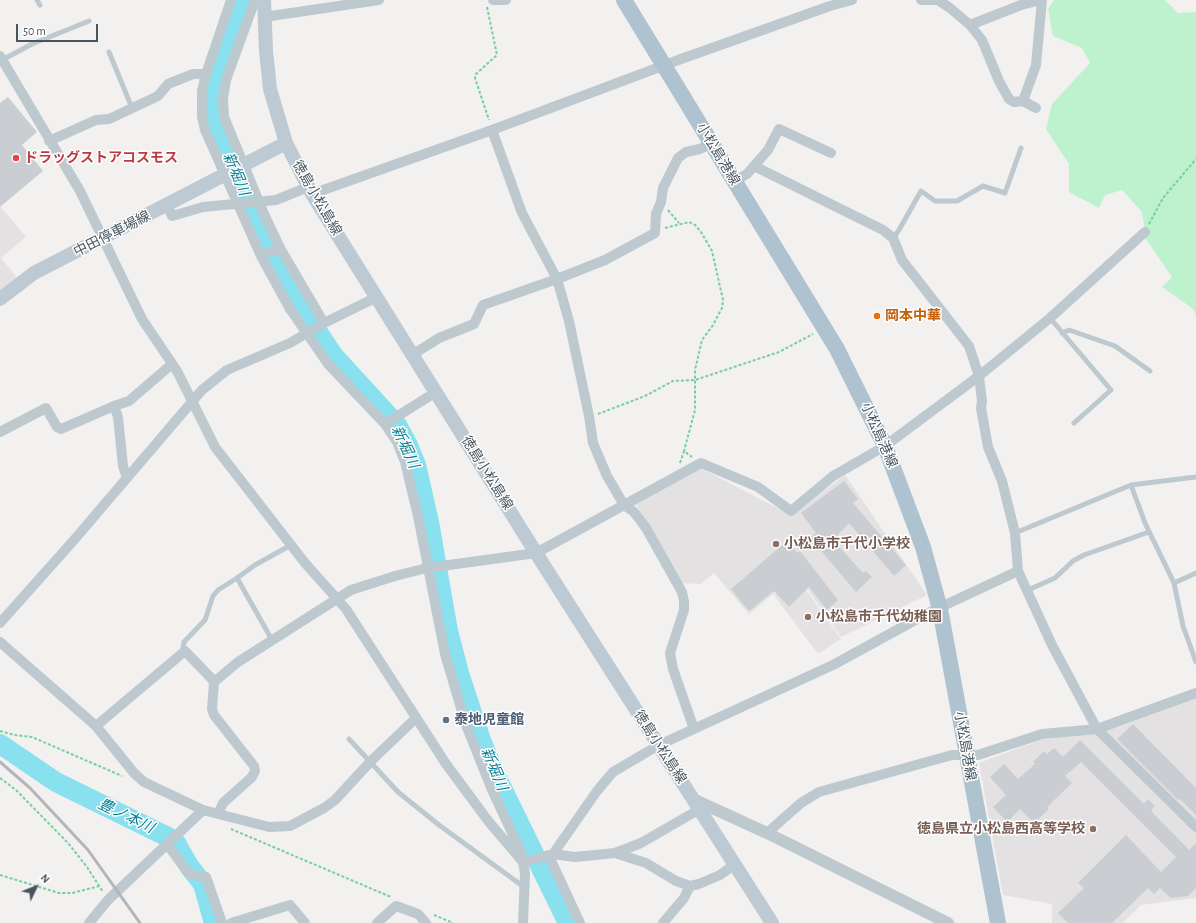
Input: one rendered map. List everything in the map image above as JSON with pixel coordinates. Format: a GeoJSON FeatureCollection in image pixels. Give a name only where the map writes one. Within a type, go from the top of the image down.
{"type":"FeatureCollection","features":[{"type":"Feature","properties":{"kind":"main road","name":"徳島小松島線"},"geometry":{"type":"LineString","coordinates":[[259,0],[264,17],[270,89],[286,143],[310,191],[536,553],[698,804],[772,923]]}},
{"type":"Feature","properties":{"kind":"main road","name":"小松島港線"},"geometry":{"type":"LineString","coordinates":[[624,0],[837,349],[885,446],[923,548],[940,609],[995,919]]}},
{"type":"Feature","properties":{"kind":"main road"},"geometry":{"type":"LineString","coordinates":[[243,167],[286,143]]}},
{"type":"Feature","properties":{"kind":"main road","name":"中田停車場線"},"geometry":{"type":"LineString","coordinates":[[0,299],[34,273],[243,167]]}},
{"type":"Feature","properties":{"kind":"street"},"geometry":{"type":"LineString","coordinates":[[231,0],[206,74],[202,91],[202,117],[205,130],[241,204],[263,256],[308,332],[328,364],[386,423],[397,442],[405,462],[418,516],[445,654],[466,725],[492,790],[526,862],[523,923]]}},
{"type":"Feature","properties":{"kind":"street"},"geometry":{"type":"LineString","coordinates":[[259,0],[226,80],[222,98],[224,117],[257,202],[278,249],[322,324]]}},
{"type":"Feature","properties":{"kind":"street"},"geometry":{"type":"LineString","coordinates":[[264,17],[379,0]]}},
{"type":"Feature","properties":{"kind":"street"},"geometry":{"type":"LineString","coordinates":[[493,0],[506,0]]}},
{"type":"Feature","properties":{"kind":"street"},"geometry":{"type":"LineString","coordinates":[[167,205],[172,216],[203,207],[276,200],[310,191],[492,130],[665,65],[830,6],[852,0]]}},
{"type":"Feature","properties":{"kind":"street"},"geometry":{"type":"LineString","coordinates":[[921,0],[938,0],[970,25],[982,40],[999,81],[1009,99],[1014,102],[1023,101],[1036,108]]}},
{"type":"Feature","properties":{"kind":"street"},"geometry":{"type":"LineString","coordinates":[[970,25],[1021,5],[1042,0],[1036,65],[1023,101]]}},
{"type":"Feature","properties":{"kind":"street"},"geometry":{"type":"LineString","coordinates":[[1,58],[80,191],[142,319],[172,364],[215,447],[291,545],[354,620],[416,718],[469,797],[488,822],[526,862]]}},
{"type":"Feature","properties":{"kind":"street"},"geometry":{"type":"LineString","coordinates":[[49,141],[96,120],[109,119],[158,96],[168,84],[193,74],[206,74]]}},
{"type":"Feature","properties":{"kind":"street"},"geometry":{"type":"LineString","coordinates":[[492,130],[522,213],[557,279],[569,321],[589,416],[593,443],[607,476],[624,505],[634,512],[646,528],[682,592],[684,610],[670,653],[673,669],[694,729]]}},
{"type":"Feature","properties":{"kind":"street"},"geometry":{"type":"LineString","coordinates":[[735,181],[746,174],[768,150],[779,130],[831,153]]}},
{"type":"Feature","properties":{"kind":"street"},"geometry":{"type":"LineString","coordinates":[[412,355],[438,338],[474,324],[483,305],[557,279],[605,260],[655,233],[656,214],[661,202],[663,188],[678,158],[686,152],[700,149],[711,143]]}},
{"type":"Feature","properties":{"kind":"street"},"geometry":{"type":"LineString","coordinates":[[754,166],[883,230],[892,238],[902,260],[969,346],[979,376],[982,401],[981,408],[988,447],[1002,481],[1015,533],[1018,571],[1052,645],[1097,728],[1196,827]]}},
{"type":"Feature","properties":{"kind":"street"},"geometry":{"type":"LineString","coordinates":[[218,814],[223,803],[252,777],[255,771],[254,766],[214,715],[212,709],[214,682],[238,662],[337,598],[351,590],[395,576],[429,568],[536,553],[701,463],[758,487],[791,511],[833,476],[885,446],[979,376],[1050,318],[1145,232]]}},
{"type":"Feature","properties":{"kind":"street"},"geometry":{"type":"LineString","coordinates":[[263,256],[278,249]]}},
{"type":"Feature","properties":{"kind":"street"},"geometry":{"type":"LineString","coordinates":[[0,623],[202,390],[227,370],[290,343],[322,324],[377,297]]}},
{"type":"Feature","properties":{"kind":"street"},"geometry":{"type":"LineString","coordinates":[[0,432],[46,408],[57,427],[61,430],[114,406],[129,401],[172,364]]}},
{"type":"Feature","properties":{"kind":"street"},"geometry":{"type":"LineString","coordinates":[[386,423],[436,392]]}},
{"type":"Feature","properties":{"kind":"street"},"geometry":{"type":"LineString","coordinates":[[114,406],[118,417],[123,466],[127,478]]}},
{"type":"Feature","properties":{"kind":"street"},"geometry":{"type":"LineString","coordinates":[[549,856],[597,791],[613,772],[659,745],[833,665],[928,613],[940,609],[1018,571]]}},
{"type":"Feature","properties":{"kind":"street"},"geometry":{"type":"LineString","coordinates":[[0,642],[96,726],[134,773],[144,782],[203,810],[269,827],[290,826],[324,808],[335,800],[371,761],[416,718]]}},
{"type":"Feature","properties":{"kind":"street"},"geometry":{"type":"LineString","coordinates":[[96,726],[185,651],[214,682]]}},
{"type":"Feature","properties":{"kind":"street"},"geometry":{"type":"LineString","coordinates":[[767,833],[801,803],[819,792],[952,755],[978,755],[1042,734],[1097,728],[1196,693]]}},
{"type":"Feature","properties":{"kind":"street"},"geometry":{"type":"LineString","coordinates":[[526,862],[549,856],[575,857],[615,853],[641,842],[698,804],[767,833],[948,923]]}},
{"type":"Feature","properties":{"kind":"street"},"geometry":{"type":"LineString","coordinates":[[89,923],[108,900],[203,810]]}},
{"type":"Feature","properties":{"kind":"street"},"geometry":{"type":"LineString","coordinates":[[170,841],[189,874],[206,877],[222,923]]}},
{"type":"Feature","properties":{"kind":"street"},"geometry":{"type":"LineString","coordinates":[[615,853],[646,863],[676,881],[690,886],[699,884],[720,875],[735,864]]}},
{"type":"Feature","properties":{"kind":"street"},"geometry":{"type":"LineString","coordinates":[[549,856],[580,923]]}},
{"type":"Feature","properties":{"kind":"street"},"geometry":{"type":"LineString","coordinates":[[663,923],[684,898],[690,886]]}},
{"type":"Feature","properties":{"kind":"street"},"geometry":{"type":"LineString","coordinates":[[231,923],[290,905],[305,923]]}},
{"type":"Feature","properties":{"kind":"street"},"geometry":{"type":"LineString","coordinates":[[377,923],[396,906],[418,914],[426,923]]}},
{"type":"Feature","properties":{"kind":"lane"},"geometry":{"type":"LineString","coordinates":[[1,58],[89,21]]}},
{"type":"Feature","properties":{"kind":"lane"},"geometry":{"type":"LineString","coordinates":[[109,52],[132,108]]}},
{"type":"Feature","properties":{"kind":"lane"},"geometry":{"type":"LineString","coordinates":[[892,238],[899,230],[921,191],[935,201],[957,201],[983,186],[1005,194],[1020,148]]}},
{"type":"Feature","properties":{"kind":"lane"},"geometry":{"type":"LineString","coordinates":[[1050,318],[1111,390],[1074,423]]}},
{"type":"Feature","properties":{"kind":"lane"},"geometry":{"type":"LineString","coordinates":[[1062,333],[1069,330],[1115,346],[1150,371]]}},
{"type":"Feature","properties":{"kind":"lane"},"geometry":{"type":"LineString","coordinates":[[1015,533],[1132,485],[1196,478]]}},
{"type":"Feature","properties":{"kind":"lane"},"geometry":{"type":"LineString","coordinates":[[1132,485],[1149,532],[1174,583],[1183,626],[1196,662]]}},
{"type":"Feature","properties":{"kind":"lane"},"geometry":{"type":"LineString","coordinates":[[1028,590],[1055,578],[1073,560],[1149,532]]}},
{"type":"Feature","properties":{"kind":"lane"},"geometry":{"type":"LineString","coordinates":[[185,651],[182,648],[184,642],[205,620],[213,596],[218,590],[255,565],[291,545]]}},
{"type":"Feature","properties":{"kind":"lane"},"geometry":{"type":"LineString","coordinates":[[1174,583],[1196,573]]}},
{"type":"Feature","properties":{"kind":"lane"},"geometry":{"type":"LineString","coordinates":[[237,578],[272,640]]}},
{"type":"Feature","properties":{"kind":"lane"},"geometry":{"type":"LineString","coordinates":[[349,739],[371,761],[398,792],[439,825],[524,887]]}},
{"type":"Feature","properties":{"kind":"path"},"geometry":{"type":"LineString","coordinates":[[485,0],[497,55],[476,74],[475,78],[492,130]]}},
{"type":"Feature","properties":{"kind":"path"},"geometry":{"type":"LineString","coordinates":[[1145,232],[1163,198],[1196,159]]}},
{"type":"Feature","properties":{"kind":"path"},"geometry":{"type":"LineString","coordinates":[[661,202],[679,223]]}},
{"type":"Feature","properties":{"kind":"path"},"geometry":{"type":"LineString","coordinates":[[655,233],[679,223],[689,222],[695,225],[712,251],[723,300],[722,308],[719,314],[702,340],[695,370],[694,410],[684,451]]}},
{"type":"Feature","properties":{"kind":"path"},"geometry":{"type":"LineString","coordinates":[[589,416],[597,415],[645,396],[673,381],[695,380],[779,352],[824,328]]}},
{"type":"Feature","properties":{"kind":"path"},"geometry":{"type":"LineString","coordinates":[[0,778],[16,790],[45,818],[87,867],[108,900]]}},
{"type":"Feature","properties":{"kind":"path"},"geometry":{"type":"LineString","coordinates":[[0,875],[59,893],[72,893],[100,886]]}},
{"type":"Feature","properties":{"kind":"shaded area"},"geometry":{"type":"Polygon","coordinates":[[[0,206],[26,237],[1,258],[18,279],[0,293],[0,206]]]}},
{"type":"Feature","properties":{"kind":"shaded area","name":"小松島市千代小学校"},"geometry":{"type":"Polygon","coordinates":[[[700,468],[791,515],[845,475],[927,595],[841,637],[797,574],[749,614],[714,573],[701,584],[682,583],[636,504],[700,468]]]}},
{"type":"Feature","properties":{"kind":"shaded area","name":"小松島市千代幼稚園"},"geometry":{"type":"Polygon","coordinates":[[[797,577],[841,639],[818,654],[774,595],[797,577]]]}},
{"type":"Feature","properties":{"kind":"shaded area","name":"徳島県立小松島西高等学校"},"geometry":{"type":"Polygon","coordinates":[[[1196,697],[1196,898],[1141,905],[1123,923],[1052,923],[1052,904],[1003,895],[979,763],[1040,740],[1119,727],[1196,697]]]}},
{"type":"Feature","properties":{"kind":"green space"},"geometry":{"type":"Polygon","coordinates":[[[1054,0],[1165,0],[1178,13],[1196,12],[1196,315],[1192,308],[1162,287],[1172,277],[1146,239],[1142,212],[1122,190],[1105,195],[1099,208],[1069,192],[1069,164],[1046,129],[1052,104],[1090,63],[1082,48],[1053,36],[1048,9],[1054,0]]]}},
{"type":"Feature","properties":{"kind":"building","name":"ドラッグストアコスモス"},"geometry":{"type":"Polygon","coordinates":[[[8,97],[37,132],[22,145],[43,171],[0,207],[0,103],[8,97]]]}},
{"type":"Feature","properties":{"kind":"building"},"geometry":{"type":"Polygon","coordinates":[[[844,481],[858,499],[853,503],[906,565],[894,576],[849,523],[833,540],[863,573],[866,571],[872,577],[856,592],[813,541],[811,537],[816,533],[801,513],[844,481]]]}},
{"type":"Feature","properties":{"kind":"building"},"geometry":{"type":"Polygon","coordinates":[[[787,541],[797,553],[800,551],[838,600],[827,610],[809,587],[789,607],[774,591],[749,611],[731,589],[787,541]]]}},
{"type":"Feature","properties":{"kind":"building"},"geometry":{"type":"Polygon","coordinates":[[[1133,724],[1196,788],[1196,815],[1180,799],[1178,800],[1117,739],[1133,724]]]}},
{"type":"Feature","properties":{"kind":"building"},"geometry":{"type":"Polygon","coordinates":[[[1080,740],[1144,804],[1148,799],[1155,806],[1151,811],[1189,850],[1196,843],[1196,888],[1188,896],[1171,898],[1160,888],[1154,894],[1148,888],[1112,923],[1068,923],[1058,913],[1084,888],[1078,883],[1126,835],[1161,872],[1176,857],[1081,762],[1065,776],[1072,783],[1047,807],[1049,809],[1034,823],[1020,809],[1007,822],[993,807],[1006,795],[990,777],[1004,764],[1018,779],[1035,764],[1033,762],[1044,751],[1047,754],[1054,748],[1063,757],[1080,740]]]}},
{"type":"Feature","properties":{"kind":"waterway","name":"新堀川"},"geometry":{"type":"LineString","coordinates":[[240,0],[217,77],[212,104],[216,128],[258,227],[285,282],[333,355],[397,425],[407,443],[416,465],[429,522],[448,631],[459,673],[481,740],[495,774],[568,923]]}},
{"type":"Feature","properties":{"kind":"waterway","name":"豊ノ本川"},"geometry":{"type":"LineString","coordinates":[[0,744],[56,782],[168,837],[176,843],[189,866],[203,884],[214,923]]}},
{"type":"Feature","properties":{"kind":"railway"},"geometry":{"type":"LineString","coordinates":[[0,762],[30,788],[88,850],[140,923]]}},
{"type":"Feature","properties":{"kind":"place","name":"ドラッグストアコスモス"},"geometry":{"type":"Point","coordinates":[16,158]}},
{"type":"Feature","properties":{"kind":"place","name":"岡本中華"},"geometry":{"type":"Point","coordinates":[877,316]}},
{"type":"Feature","properties":{"kind":"place","name":"小松島市千代小学校"},"geometry":{"type":"Point","coordinates":[776,544]}},
{"type":"Feature","properties":{"kind":"place","name":"小松島市千代幼稚園"},"geometry":{"type":"Point","coordinates":[808,617]}},
{"type":"Feature","properties":{"kind":"place","name":"泰地児童館"},"geometry":{"type":"Point","coordinates":[446,720]}},
{"type":"Feature","properties":{"kind":"place","name":"徳島県立小松島西高等学校"},"geometry":{"type":"Point","coordinates":[1093,829]}}]}
